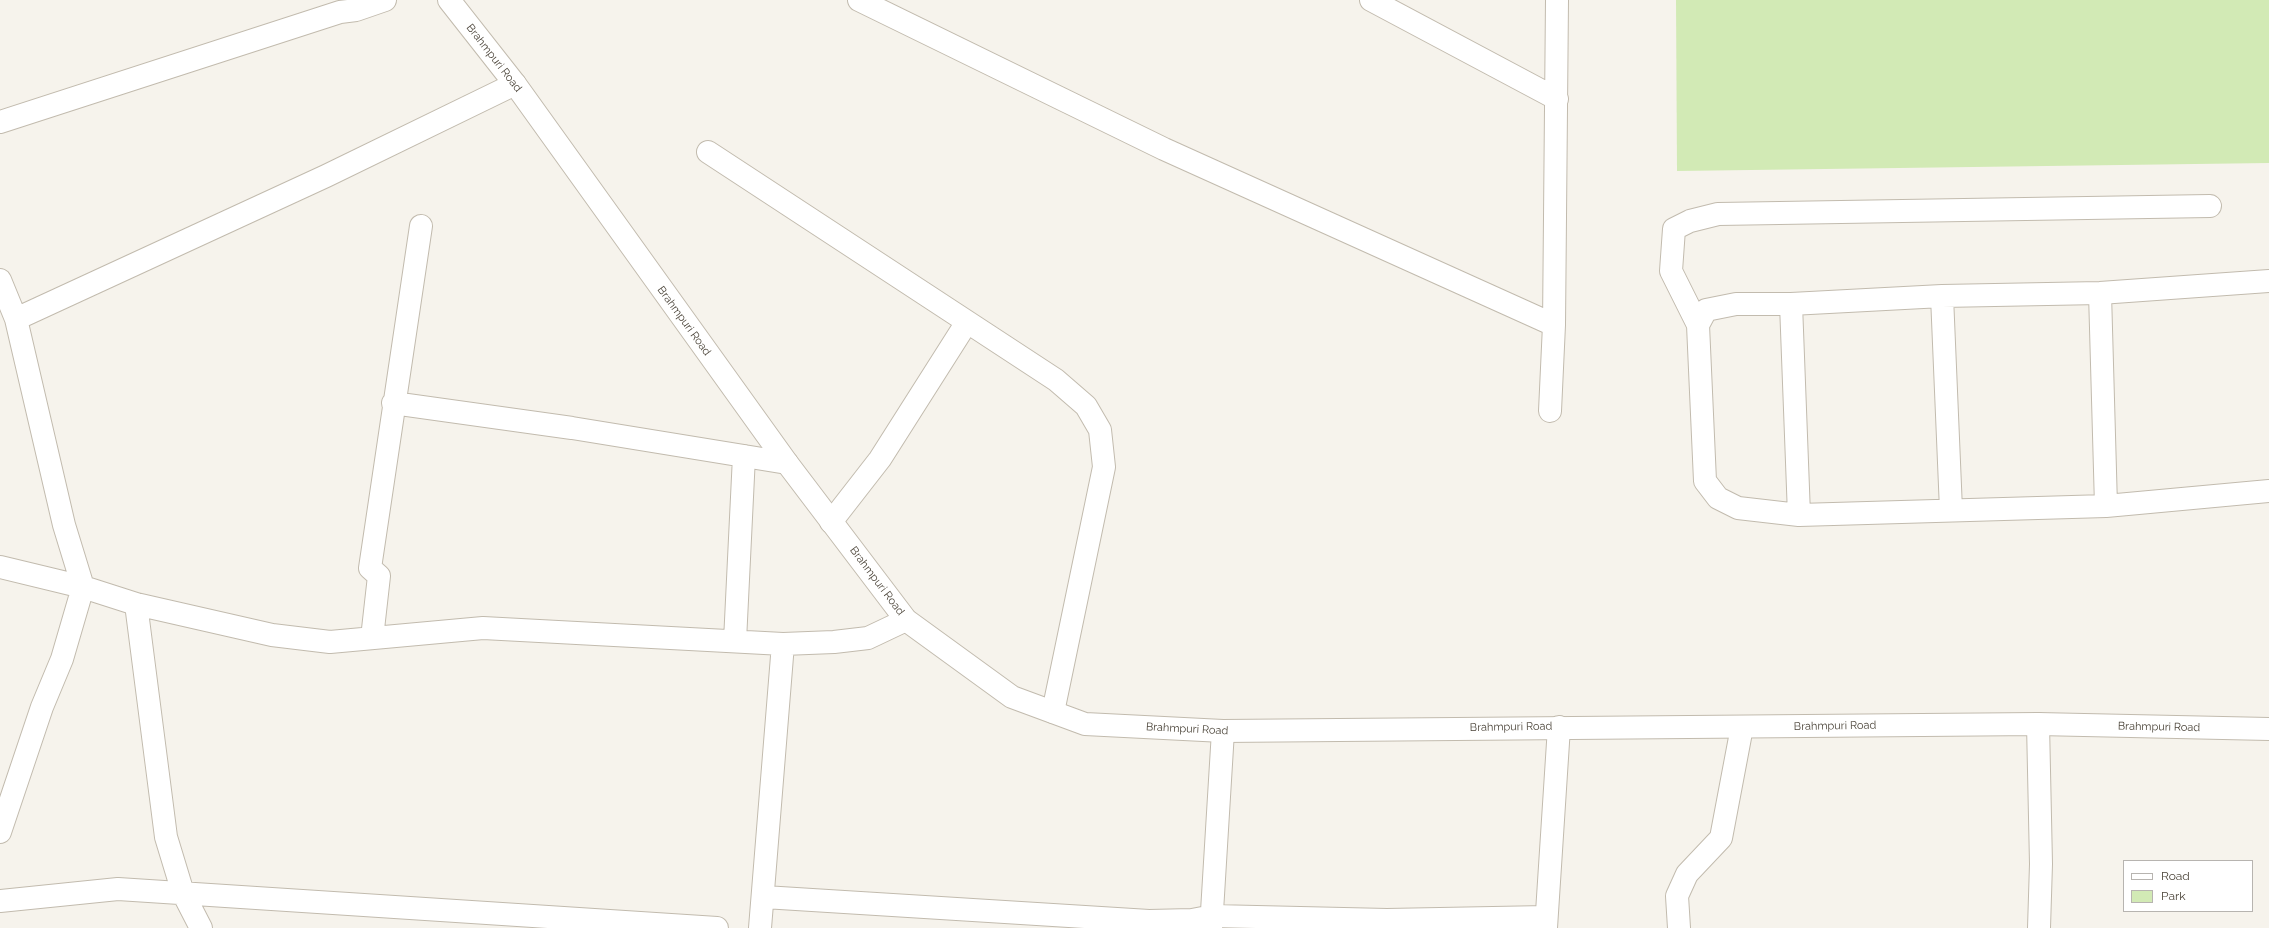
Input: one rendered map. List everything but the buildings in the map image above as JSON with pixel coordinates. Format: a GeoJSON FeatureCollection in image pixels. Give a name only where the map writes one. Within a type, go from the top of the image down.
{"type":"FeatureCollection","features":[{"type":"Feature","properties":{"kind":"street"},"geometry":{"type":"LineString","coordinates":[[0,122],[340,12],[356,10],[385,0]]}},
{"type":"Feature","properties":{"kind":"street","name":"Brahmpuri Road"},"geometry":{"type":"LineString","coordinates":[[449,0],[515,84],[787,464],[906,620],[1012,697],[1085,724],[1223,731],[2038,724],[2269,729]]}},
{"type":"Feature","properties":{"kind":"street"},"geometry":{"type":"LineString","coordinates":[[859,0],[1164,149],[1554,325]]}},
{"type":"Feature","properties":{"kind":"street"},"geometry":{"type":"LineString","coordinates":[[1371,0],[1557,99]]}},
{"type":"Feature","properties":{"kind":"street"},"geometry":{"type":"LineString","coordinates":[[1550,411],[1554,325],[1557,0]]}},
{"type":"Feature","properties":{"kind":"street"},"geometry":{"type":"LineString","coordinates":[[16,319],[326,176],[515,84]]}},
{"type":"Feature","properties":{"kind":"street"},"geometry":{"type":"LineString","coordinates":[[708,152],[1056,380],[1086,406],[1100,430],[1104,467],[1053,712]]}},
{"type":"Feature","properties":{"kind":"street"},"geometry":{"type":"LineString","coordinates":[[2210,206],[1718,214],[1690,221],[1674,229],[1671,271],[1698,325],[1705,481],[1718,498],[1738,508],[1799,515],[2106,506],[2269,492]]}},
{"type":"Feature","properties":{"kind":"street"},"geometry":{"type":"LineString","coordinates":[[372,638],[379,576],[370,568],[393,403],[411,300],[421,226]]}},
{"type":"Feature","properties":{"kind":"street"},"geometry":{"type":"LineString","coordinates":[[0,280],[16,319],[64,525],[83,587],[62,659],[42,707],[0,832]]}},
{"type":"Feature","properties":{"kind":"street"},"geometry":{"type":"LineString","coordinates":[[1698,325],[1706,310],[1736,304],[1791,304],[1942,296],[2100,293],[2269,281]]}},
{"type":"Feature","properties":{"kind":"street"},"geometry":{"type":"LineString","coordinates":[[2100,293],[2106,506]]}},
{"type":"Feature","properties":{"kind":"street"},"geometry":{"type":"LineString","coordinates":[[1942,296],[1951,510]]}},
{"type":"Feature","properties":{"kind":"street"},"geometry":{"type":"LineString","coordinates":[[1791,304],[1799,515]]}},
{"type":"Feature","properties":{"kind":"street"},"geometry":{"type":"LineString","coordinates":[[831,522],[880,459],[967,322]]}},
{"type":"Feature","properties":{"kind":"street"},"geometry":{"type":"LineString","coordinates":[[393,403],[572,428],[787,464]]}},
{"type":"Feature","properties":{"kind":"street"},"geometry":{"type":"LineString","coordinates":[[735,641],[744,456]]}},
{"type":"Feature","properties":{"kind":"street"},"geometry":{"type":"LineString","coordinates":[[0,567],[83,587],[136,604],[272,635],[330,642],[483,628],[783,644],[834,642],[868,638],[906,620]]}},
{"type":"Feature","properties":{"kind":"street"},"geometry":{"type":"LineString","coordinates":[[136,604],[166,837],[183,893],[201,928]]}},
{"type":"Feature","properties":{"kind":"street"},"geometry":{"type":"LineString","coordinates":[[760,928],[764,896],[783,644]]}},
{"type":"Feature","properties":{"kind":"street"},"geometry":{"type":"LineString","coordinates":[[2038,724],[2041,864],[2039,928]]}},
{"type":"Feature","properties":{"kind":"street"},"geometry":{"type":"LineString","coordinates":[[764,896],[1149,921],[1192,920],[1212,922],[1387,920],[1546,922],[1559,727]]}},
{"type":"Feature","properties":{"kind":"street"},"geometry":{"type":"LineString","coordinates":[[1679,928],[1677,896],[1679,890],[1687,874],[1721,838],[1742,727]]}},
{"type":"Feature","properties":{"kind":"street"},"geometry":{"type":"LineString","coordinates":[[1212,922],[1223,731]]}},
{"type":"Feature","properties":{"kind":"street"},"geometry":{"type":"LineString","coordinates":[[0,901],[118,890],[717,928]]}},
{"type":"Feature","properties":{"kind":"green space"},"geometry":{"type":"Polygon","coordinates":[[[1676,0],[2269,0],[2269,163],[1677,171],[1676,0]]]}}]}
